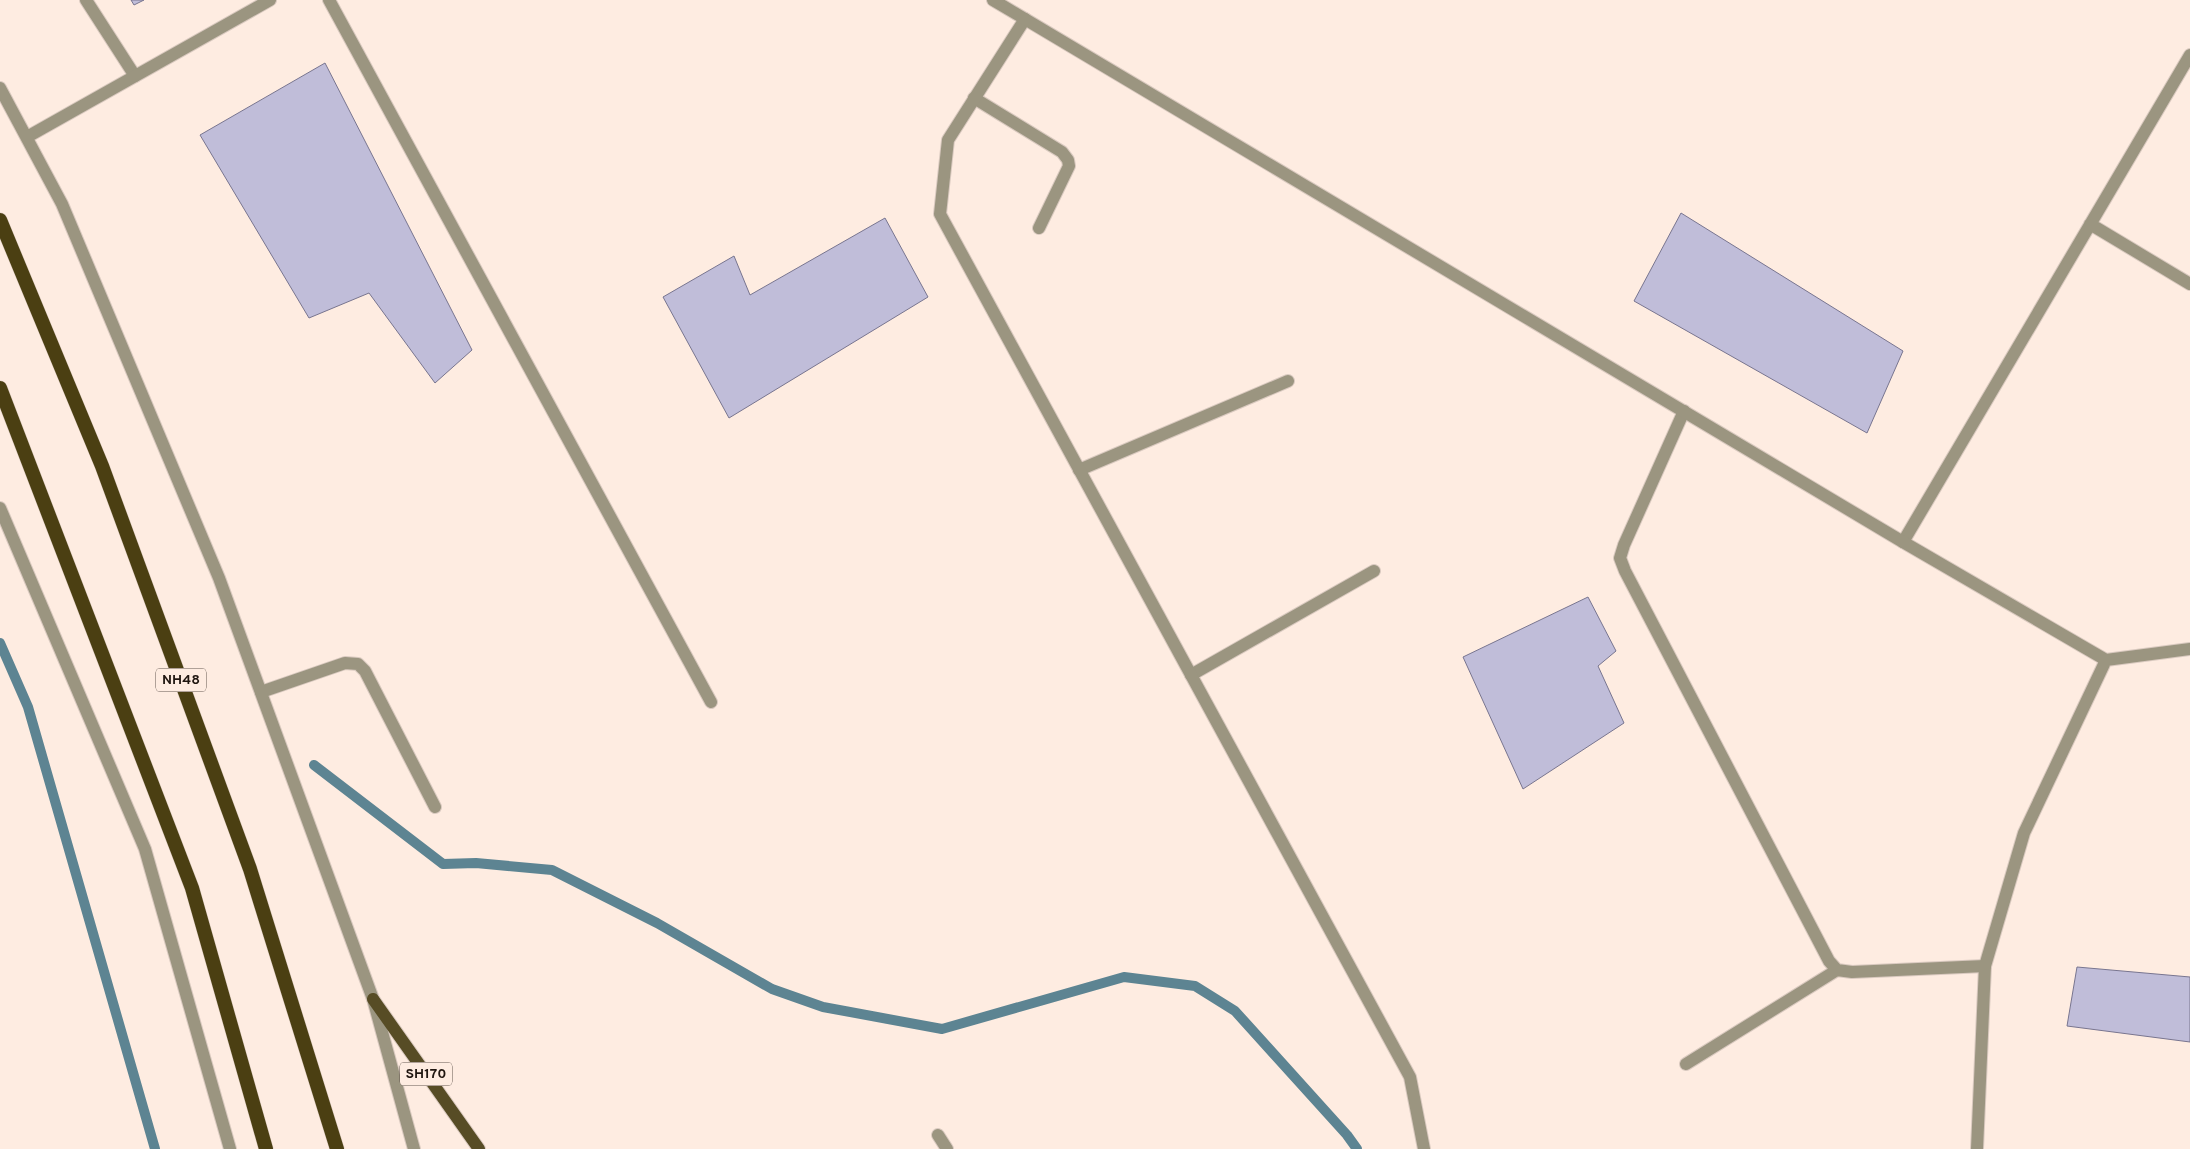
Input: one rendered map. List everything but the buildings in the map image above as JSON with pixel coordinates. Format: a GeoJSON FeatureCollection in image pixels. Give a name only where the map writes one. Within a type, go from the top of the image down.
{"type":"FeatureCollection","features":[{"type":"Feature","properties":{"kind":"highway","name":"NH48"},"geometry":{"type":"LineString","coordinates":[[0,220],[102,466],[250,869],[337,1149]]}},
{"type":"Feature","properties":{"kind":"highway"},"geometry":{"type":"LineString","coordinates":[[0,388],[192,888],[266,1149]]}},
{"type":"Feature","properties":{"kind":"main road","name":"SH170"},"geometry":{"type":"LineString","coordinates":[[373,999],[479,1149]]}},
{"type":"Feature","properties":{"kind":"street"},"geometry":{"type":"LineString","coordinates":[[86,0],[135,76]]}},
{"type":"Feature","properties":{"kind":"street"},"geometry":{"type":"LineString","coordinates":[[27,137],[270,0]]}},
{"type":"Feature","properties":{"kind":"street"},"geometry":{"type":"LineString","coordinates":[[329,0],[711,702]]}},
{"type":"Feature","properties":{"kind":"street"},"geometry":{"type":"LineString","coordinates":[[994,0],[1902,542],[2106,660],[2190,649]]}},
{"type":"Feature","properties":{"kind":"street"},"geometry":{"type":"LineString","coordinates":[[1025,18],[948,140],[940,214],[1410,1077],[1424,1149]]}},
{"type":"Feature","properties":{"kind":"street"},"geometry":{"type":"LineString","coordinates":[[1902,542],[2190,55]]}},
{"type":"Feature","properties":{"kind":"street"},"geometry":{"type":"LineString","coordinates":[[0,88],[66,213],[219,578],[373,999],[414,1149]]}},
{"type":"Feature","properties":{"kind":"street"},"geometry":{"type":"LineString","coordinates":[[974,98],[1062,152],[1068,160],[1069,166],[1039,228]]}},
{"type":"Feature","properties":{"kind":"street"},"geometry":{"type":"LineString","coordinates":[[2090,224],[2190,284]]}},
{"type":"Feature","properties":{"kind":"street"},"geometry":{"type":"LineString","coordinates":[[1080,470],[1288,381]]}},
{"type":"Feature","properties":{"kind":"street"},"geometry":{"type":"LineString","coordinates":[[1684,411],[1620,558],[1829,961],[1838,970],[1852,972],[1985,966]]}},
{"type":"Feature","properties":{"kind":"street"},"geometry":{"type":"LineString","coordinates":[[0,508],[145,850],[230,1149]]}},
{"type":"Feature","properties":{"kind":"street"},"geometry":{"type":"LineString","coordinates":[[1191,675],[1374,571]]}},
{"type":"Feature","properties":{"kind":"street"},"geometry":{"type":"LineString","coordinates":[[1977,1149],[1985,966],[2024,833],[2106,660]]}},
{"type":"Feature","properties":{"kind":"street"},"geometry":{"type":"LineString","coordinates":[[261,692],[345,663],[358,664],[365,671],[435,807]]}},
{"type":"Feature","properties":{"kind":"street"},"geometry":{"type":"LineString","coordinates":[[1686,1064],[1838,970]]}},
{"type":"Feature","properties":{"kind":"street"},"geometry":{"type":"LineString","coordinates":[[938,1135],[947,1149]]}},
{"type":"Feature","properties":{"kind":"waterway"},"geometry":{"type":"LineString","coordinates":[[0,643],[28,707],[155,1149]]}},
{"type":"Feature","properties":{"kind":"waterway"},"geometry":{"type":"LineString","coordinates":[[314,765],[443,864],[476,863],[552,870],[657,923],[772,989],[823,1007],[942,1029],[1124,977],[1195,986],[1235,1011],[1347,1135],[1357,1149]]}}]}
